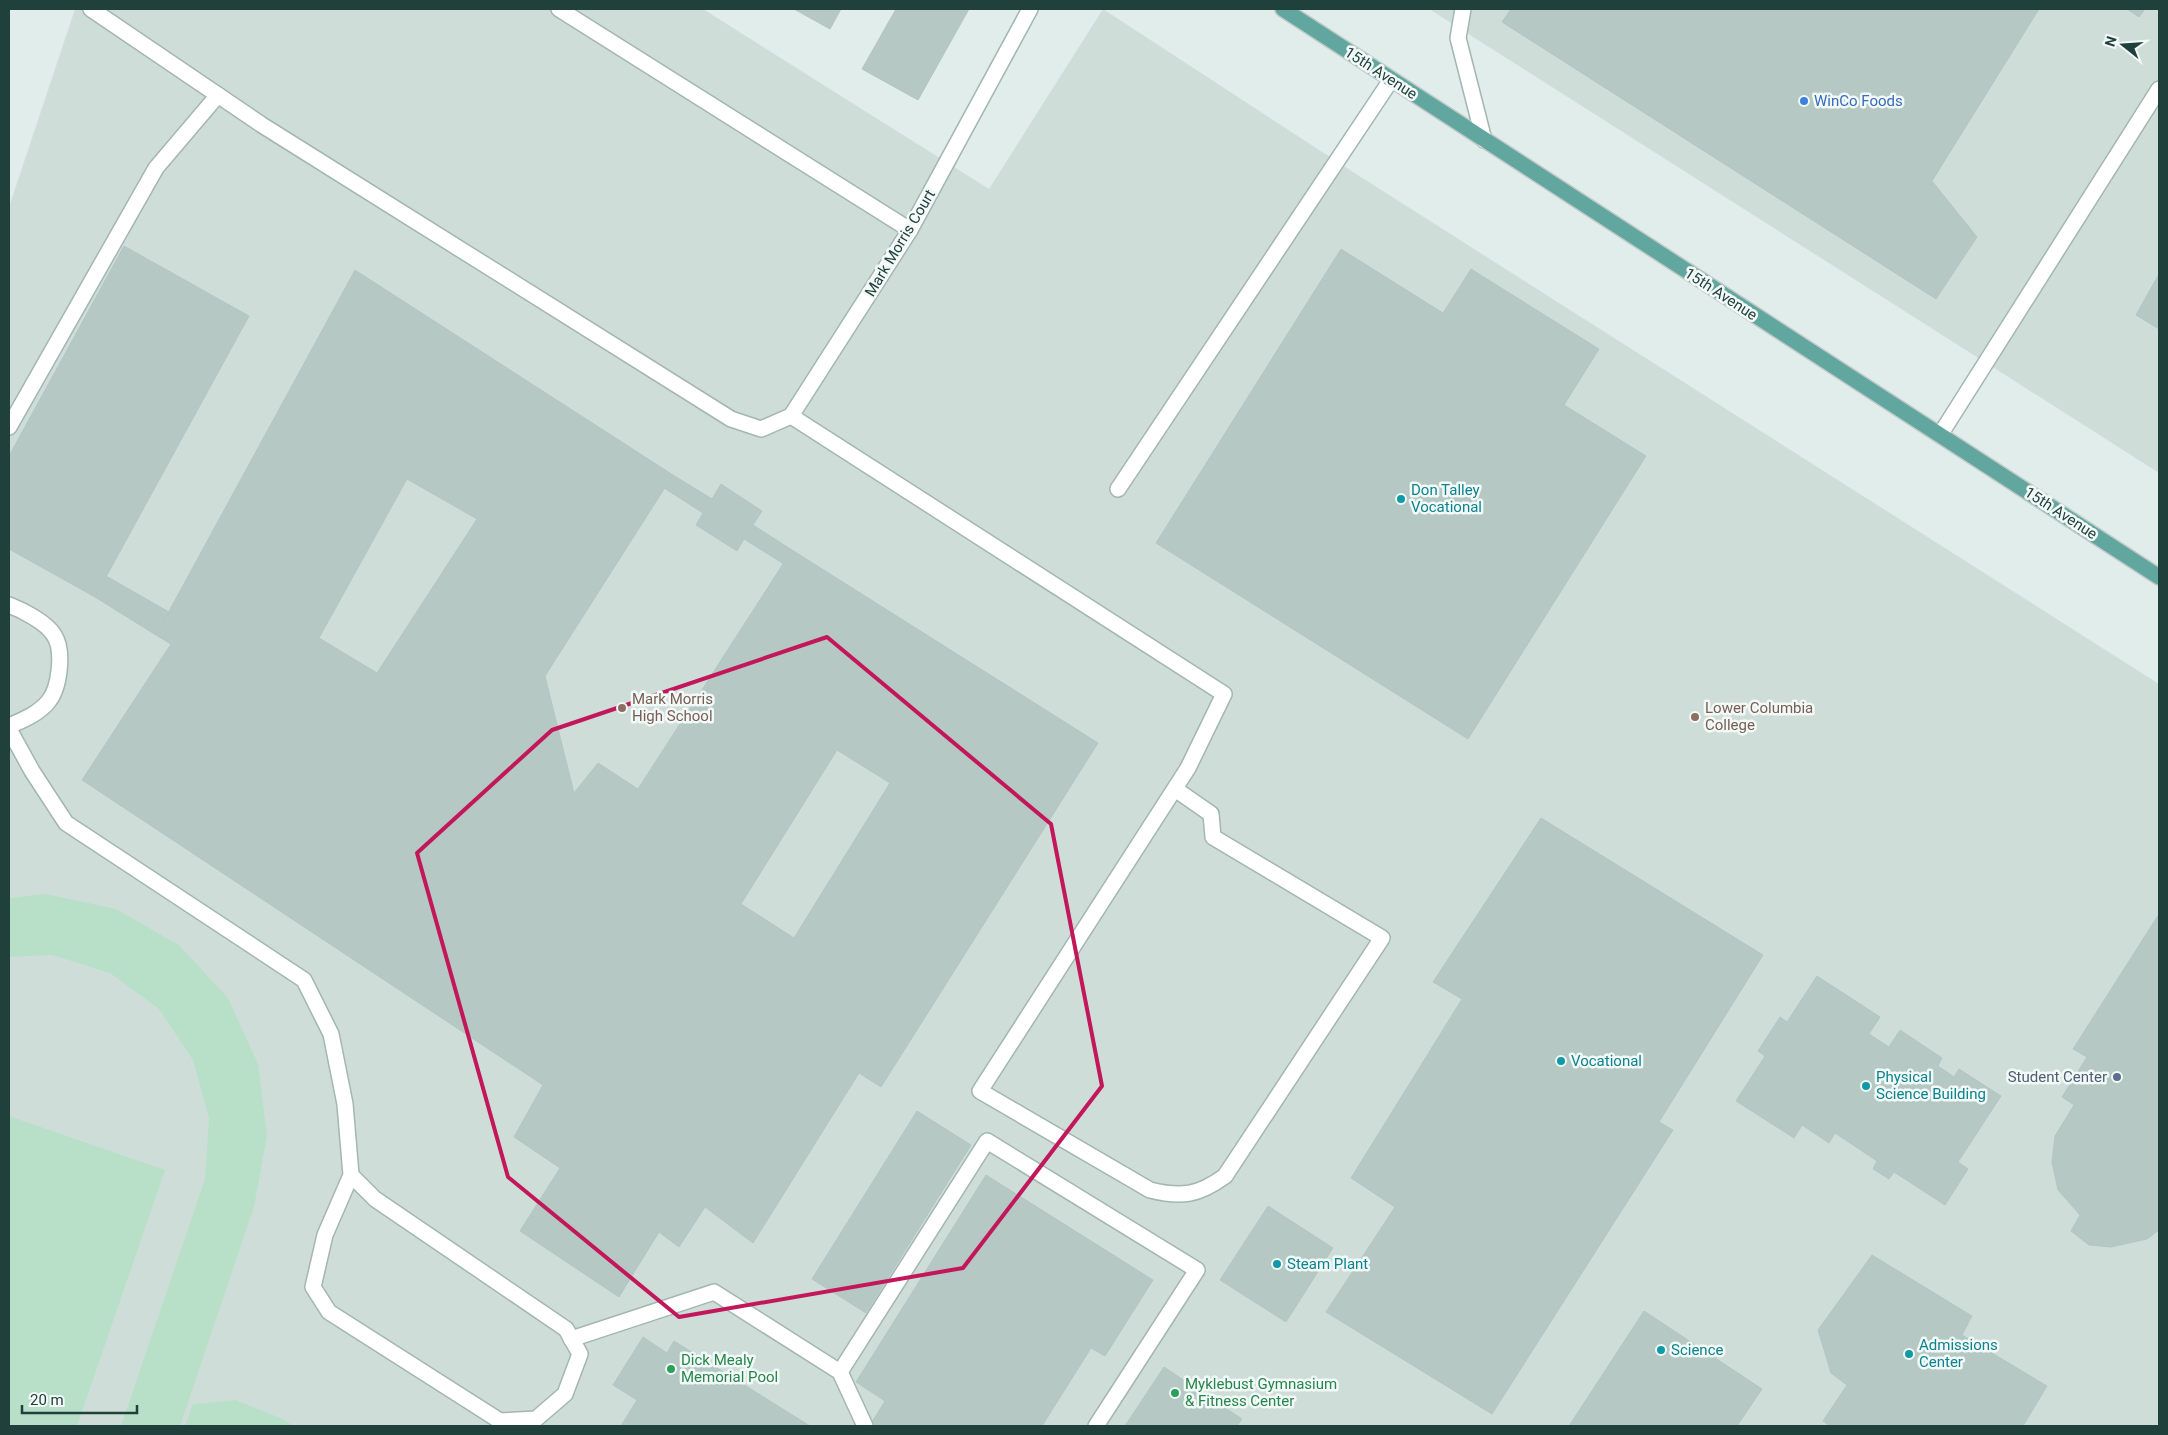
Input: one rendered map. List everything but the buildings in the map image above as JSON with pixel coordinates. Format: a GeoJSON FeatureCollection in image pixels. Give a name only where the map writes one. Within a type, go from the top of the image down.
{"type":"FeatureCollection","features":[{"type":"Feature","properties":{"kind":"main road","name":"15th Avenue"},"geometry":{"type":"LineString","coordinates":[[1283,9],[2159,577]]}},
{"type":"Feature","properties":{"kind":"lane"},"geometry":{"type":"LineString","coordinates":[[91,9],[262,125],[731,419],[761,429],[791,416],[1224,694],[1188,768],[980,1091],[1150,1190],[1170,1195],[1190,1194],[1209,1188],[1225,1176],[1382,938],[1213,837],[1211,814],[1175,789]]}},
{"type":"Feature","properties":{"kind":"lane"},"geometry":{"type":"LineString","coordinates":[[558,9],[910,230]]}},
{"type":"Feature","properties":{"kind":"lane","name":"Mark Morris Court"},"geometry":{"type":"LineString","coordinates":[[791,416],[910,230],[1030,9]]}},
{"type":"Feature","properties":{"kind":"lane"},"geometry":{"type":"LineString","coordinates":[[1462,9],[1458,38],[1484,140]]}},
{"type":"Feature","properties":{"kind":"lane"},"geometry":{"type":"LineString","coordinates":[[1118,489],[1391,80]]}},
{"type":"Feature","properties":{"kind":"lane"},"geometry":{"type":"LineString","coordinates":[[1940,435],[2159,89]]}},
{"type":"Feature","properties":{"kind":"lane"},"geometry":{"type":"LineString","coordinates":[[9,427],[156,168],[218,95]]}},
{"type":"Feature","properties":{"kind":"lane"},"geometry":{"type":"LineString","coordinates":[[9,605],[27,612],[54,634],[59,652],[59,679],[49,701],[32,716],[9,728],[32,771],[66,823],[304,980],[331,1034],[346,1104],[351,1175],[325,1236],[313,1287],[329,1312],[500,1420],[536,1419],[565,1394],[580,1354],[566,1329],[375,1200],[351,1175]]}},
{"type":"Feature","properties":{"kind":"lane"},"geometry":{"type":"LineString","coordinates":[[840,1372],[987,1141],[1197,1270],[1096,1426]]}},
{"type":"Feature","properties":{"kind":"lane"},"geometry":{"type":"LineString","coordinates":[[571,1339],[714,1292],[840,1372],[865,1426]]}},
{"type":"Feature","properties":{"kind":"highlighted area"},"geometry":{"type":"Polygon","coordinates":[[[827,637],[1051,824],[1102,1086],[963,1268],[679,1317],[508,1177],[417,853],[552,730],[827,637]]]}},
{"type":"Feature","properties":{"kind":"shaded area"},"geometry":{"type":"Polygon","coordinates":[[[75,9],[703,9],[989,189],[1103,9],[1353,172],[2159,684],[2159,1426],[9,1426],[9,207],[75,9]]]}},
{"type":"Feature","properties":{"kind":"shaded area"},"geometry":{"type":"Polygon","coordinates":[[[1429,9],[2159,9],[2159,473],[2013,380],[1429,9]]]}},
{"type":"Feature","properties":{"kind":"green space"},"geometry":{"type":"Polygon","coordinates":[[[46,894],[116,909],[179,945],[228,998],[258,1064],[267,1136],[254,1207],[180,1426],[121,1426],[205,1179],[209,1118],[193,1060],[159,1009],[110,973],[52,955],[9,957],[9,898],[46,894]]]}},
{"type":"Feature","properties":{"kind":"green space"},"geometry":{"type":"Polygon","coordinates":[[[9,1116],[165,1170],[77,1426],[9,1426],[9,1116]]]}},
{"type":"Feature","properties":{"kind":"green space"},"geometry":{"type":"Polygon","coordinates":[[[236,1400],[285,1420],[293,1426],[185,1426],[193,1404],[236,1400]]]}},
{"type":"Feature","properties":{"kind":"place","name":"WinCo Foods"},"geometry":{"type":"Point","coordinates":[1804,101]}},
{"type":"Feature","properties":{"kind":"place","name":"Don Talley Vocational"},"geometry":{"type":"Point","coordinates":[1401,499]}},
{"type":"Feature","properties":{"kind":"place","name":"Mark Morris High School"},"geometry":{"type":"Point","coordinates":[622,708]}},
{"type":"Feature","properties":{"kind":"place","name":"Lower Columbia College"},"geometry":{"type":"Point","coordinates":[1695,717]}},
{"type":"Feature","properties":{"kind":"place","name":"Vocational"},"geometry":{"type":"Point","coordinates":[1561,1061]}},
{"type":"Feature","properties":{"kind":"place","name":"Student Center"},"geometry":{"type":"Point","coordinates":[2117,1077]}},
{"type":"Feature","properties":{"kind":"place","name":"Physical Science Building"},"geometry":{"type":"Point","coordinates":[1866,1086]}},
{"type":"Feature","properties":{"kind":"place","name":"Steam Plant"},"geometry":{"type":"Point","coordinates":[1277,1264]}},
{"type":"Feature","properties":{"kind":"place","name":"Science"},"geometry":{"type":"Point","coordinates":[1661,1350]}},
{"type":"Feature","properties":{"kind":"place","name":"Admissions Center"},"geometry":{"type":"Point","coordinates":[1909,1354]}},
{"type":"Feature","properties":{"kind":"place","name":"Dick Mealy Memorial Pool"},"geometry":{"type":"Point","coordinates":[671,1369]}},
{"type":"Feature","properties":{"kind":"place","name":"Myklebust Gymnasium & Fitness Center"},"geometry":{"type":"Point","coordinates":[1175,1393]}}]}
